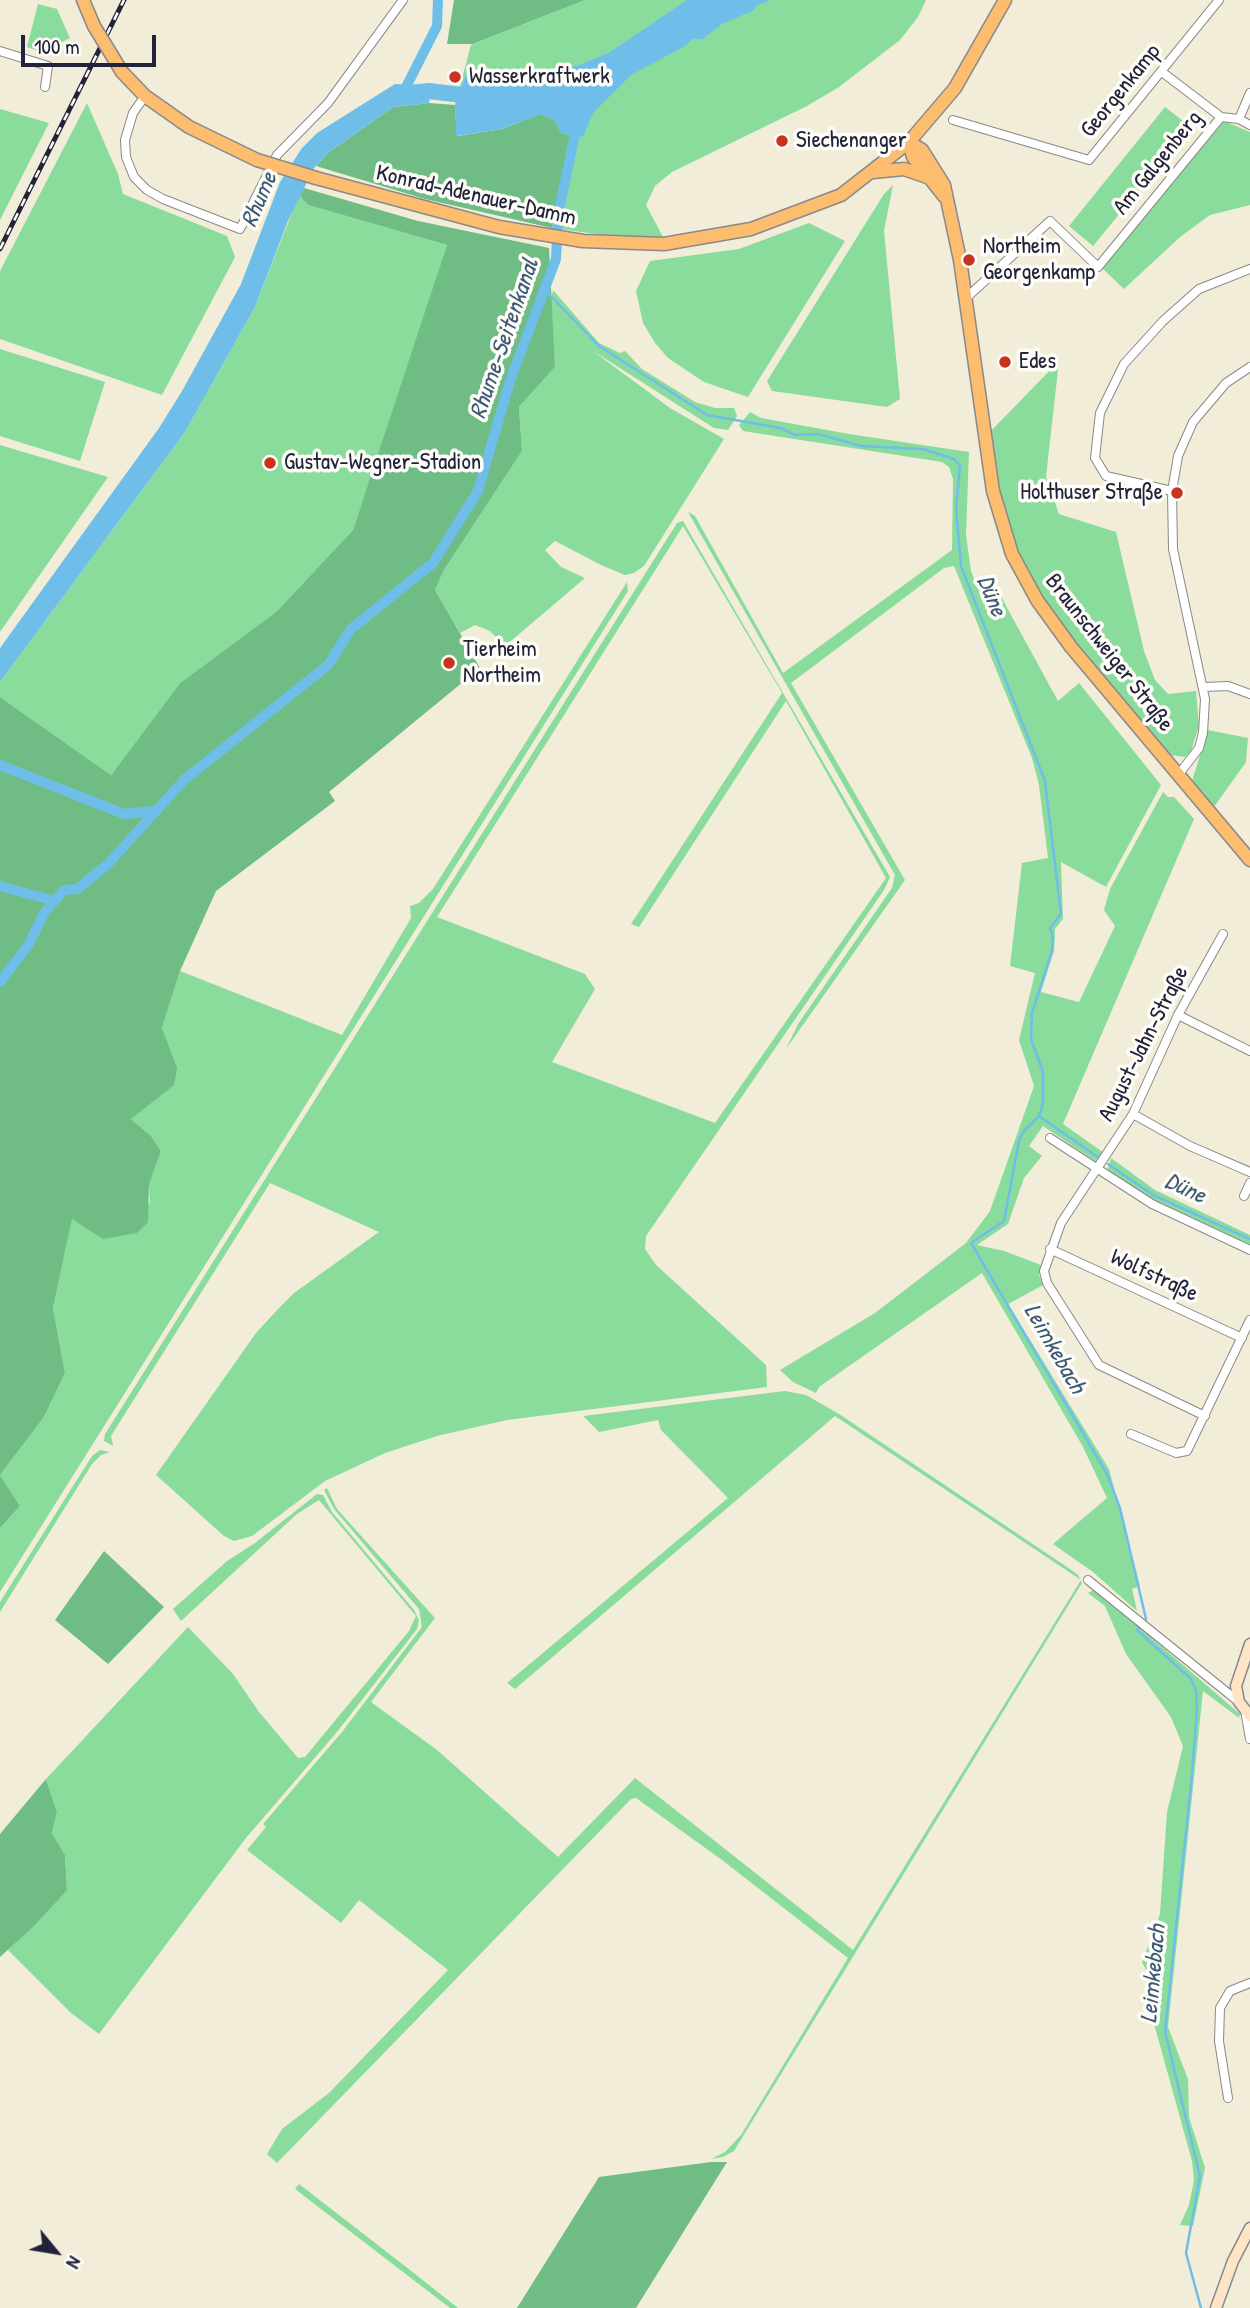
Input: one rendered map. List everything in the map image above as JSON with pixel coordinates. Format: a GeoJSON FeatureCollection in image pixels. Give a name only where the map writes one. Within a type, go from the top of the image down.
{"type":"FeatureCollection","features":[{"type":"Feature","properties":{"kind":"main road","name":"Konrad-Adenauer-Damm"},"geometry":{"type":"LineString","coordinates":[[83,0],[94,26],[122,72],[145,96],[204,136],[257,160],[499,227],[612,243],[671,243],[751,229],[823,203],[873,172],[909,142],[955,88],[1005,0]]}},
{"type":"Feature","properties":{"kind":"main road"},"geometry":{"type":"LineString","coordinates":[[909,142],[913,157],[948,200]]}},
{"type":"Feature","properties":{"kind":"main road","name":"Braunschweiger Straße"},"geometry":{"type":"LineString","coordinates":[[909,142],[922,150],[940,176],[948,200],[993,491],[1006,538],[1026,581],[1071,647],[1250,860]]}},
{"type":"Feature","properties":{"kind":"main road"},"geometry":{"type":"LineString","coordinates":[[873,172],[904,169],[929,179]]}},
{"type":"Feature","properties":{"kind":"street"},"geometry":{"type":"LineString","coordinates":[[145,96],[132,113],[125,140],[126,157],[134,177],[147,190],[163,199],[240,229],[276,155],[328,103],[403,0]]}},
{"type":"Feature","properties":{"kind":"street","name":"Georgenkamp"},"geometry":{"type":"LineString","coordinates":[[953,120],[1089,160],[1219,0]]}},
{"type":"Feature","properties":{"kind":"street"},"geometry":{"type":"LineString","coordinates":[[0,51],[41,61],[47,66],[46,87]]}},
{"type":"Feature","properties":{"kind":"street"},"geometry":{"type":"LineString","coordinates":[[1162,72],[1221,117],[1239,119],[1250,125]]}},
{"type":"Feature","properties":{"kind":"street"},"geometry":{"type":"LineString","coordinates":[[1239,119],[1250,93]]}},
{"type":"Feature","properties":{"kind":"street","name":"Am Galgenberg"},"geometry":{"type":"LineString","coordinates":[[965,299],[1050,221],[1098,267],[1221,117]]}},
{"type":"Feature","properties":{"kind":"street"},"geometry":{"type":"LineString","coordinates":[[1172,491],[1115,481],[1101,472],[1095,458],[1094,446],[1103,403],[1124,364],[1185,300],[1212,282],[1250,270]]}},
{"type":"Feature","properties":{"kind":"street"},"geometry":{"type":"LineString","coordinates":[[1179,774],[1194,758],[1203,733],[1205,687],[1173,549],[1172,491],[1178,456],[1193,422],[1226,383],[1250,367]]}},
{"type":"Feature","properties":{"kind":"street"},"geometry":{"type":"LineString","coordinates":[[1205,687],[1228,686],[1250,694]]}},
{"type":"Feature","properties":{"kind":"street","name":"August-Jahn-Straße"},"geometry":{"type":"LineString","coordinates":[[1050,1249],[1068,1211],[1133,1114],[1178,1015],[1223,934]]}},
{"type":"Feature","properties":{"kind":"street"},"geometry":{"type":"LineString","coordinates":[[1178,1015],[1250,1051]]}},
{"type":"Feature","properties":{"kind":"street"},"geometry":{"type":"LineString","coordinates":[[1133,1114],[1190,1146],[1250,1172]]}},
{"type":"Feature","properties":{"kind":"street"},"geometry":{"type":"LineString","coordinates":[[1050,1138],[1160,1208],[1250,1250]]}},
{"type":"Feature","properties":{"kind":"street"},"geometry":{"type":"LineString","coordinates":[[1244,1196],[1250,1183]]}},
{"type":"Feature","properties":{"kind":"street"},"geometry":{"type":"LineString","coordinates":[[1050,1249],[1044,1271],[1047,1283],[1096,1363],[1205,1416]]}},
{"type":"Feature","properties":{"kind":"street","name":"Wolfstraße"},"geometry":{"type":"LineString","coordinates":[[1050,1249],[1242,1338]]}},
{"type":"Feature","properties":{"kind":"street"},"geometry":{"type":"LineString","coordinates":[[1130,1434],[1182,1453],[1190,1447],[1250,1320]]}},
{"type":"Feature","properties":{"kind":"street"},"geometry":{"type":"LineString","coordinates":[[1088,1580],[1244,1709]]}},
{"type":"Feature","properties":{"kind":"street"},"geometry":{"type":"LineString","coordinates":[[1250,1643],[1237,1677],[1250,1739]]}},
{"type":"Feature","properties":{"kind":"street"},"geometry":{"type":"LineString","coordinates":[[1228,2098],[1218,2031],[1220,2008],[1230,1990],[1250,1983]]}},
{"type":"Feature","properties":{"kind":"street"},"geometry":{"type":"LineString","coordinates":[[1216,2308],[1233,2261],[1250,2228]]}},
{"type":"Feature","properties":{"kind":"green space"},"geometry":{"type":"Polygon","coordinates":[[[454,0],[585,0],[473,44],[447,44],[454,0]]]}},
{"type":"Feature","properties":{"kind":"green space"},"geometry":{"type":"Polygon","coordinates":[[[585,0],[926,0],[918,17],[900,40],[839,87],[807,106],[672,172],[655,186],[646,205],[663,237],[618,237],[552,228],[570,135],[455,105],[471,45],[585,0]]]}},
{"type":"Feature","properties":{"kind":"green space"},"geometry":{"type":"Polygon","coordinates":[[[38,4],[57,9],[70,38],[42,52],[27,47],[38,4]]]}},
{"type":"Feature","properties":{"kind":"green space"},"geometry":{"type":"Polygon","coordinates":[[[87,103],[118,174],[123,194],[227,236],[235,257],[162,395],[0,339],[0,271],[87,103]]]}},
{"type":"Feature","properties":{"kind":"green space"},"geometry":{"type":"Polygon","coordinates":[[[429,103],[455,105],[457,136],[502,129],[541,114],[555,121],[561,133],[570,135],[552,228],[425,199],[316,166],[329,152],[393,107],[429,103]]]}},
{"type":"Feature","properties":{"kind":"green space"},"geometry":{"type":"Polygon","coordinates":[[[1165,107],[1191,127],[1093,246],[1069,226],[1165,107]]]}},
{"type":"Feature","properties":{"kind":"green space"},"geometry":{"type":"Polygon","coordinates":[[[0,109],[49,123],[0,220],[0,109]]]}},
{"type":"Feature","properties":{"kind":"green space"},"geometry":{"type":"Polygon","coordinates":[[[1224,121],[1250,132],[1250,205],[1210,215],[1180,237],[1124,289],[1101,267],[1224,121]]]}},
{"type":"Feature","properties":{"kind":"green space"},"geometry":{"type":"Polygon","coordinates":[[[893,185],[884,231],[900,399],[887,407],[772,391],[767,381],[884,194],[893,185]]]}},
{"type":"Feature","properties":{"kind":"green space"},"geometry":{"type":"Polygon","coordinates":[[[304,188],[418,221],[549,248],[555,367],[519,407],[522,451],[444,570],[435,590],[480,668],[329,792],[335,801],[216,891],[180,971],[162,1028],[177,1068],[174,1085],[131,1119],[151,1136],[161,1151],[149,1185],[148,1222],[137,1233],[103,1239],[72,1219],[53,1308],[65,1373],[44,1417],[0,1475],[0,697],[111,775],[180,683],[276,612],[353,530],[447,245],[308,205],[299,195],[304,188]]]}},
{"type":"Feature","properties":{"kind":"green space","name":"Gustav-Wegner-Stadion"},"geometry":{"type":"Polygon","coordinates":[[[299,195],[308,205],[447,245],[393,413],[353,530],[276,612],[180,683],[111,775],[0,697],[0,682],[185,432],[255,307],[299,195]]]}},
{"type":"Feature","properties":{"kind":"green space"},"geometry":{"type":"Polygon","coordinates":[[[809,223],[845,241],[748,397],[704,382],[668,358],[655,343],[643,323],[636,291],[650,261],[739,249],[809,223]]]}},
{"type":"Feature","properties":{"kind":"green space"},"geometry":{"type":"Polygon","coordinates":[[[553,290],[599,343],[620,353],[625,351],[642,369],[695,402],[715,408],[734,408],[737,416],[728,430],[714,428],[593,351],[670,408],[724,439],[644,566],[634,573],[625,575],[555,541],[545,550],[561,567],[585,578],[505,646],[490,631],[475,625],[460,633],[435,590],[444,570],[522,451],[519,407],[555,367],[551,300],[553,290]]]}},
{"type":"Feature","properties":{"kind":"green space"},"geometry":{"type":"Polygon","coordinates":[[[0,349],[105,382],[80,461],[0,436],[0,349]]]}},
{"type":"Feature","properties":{"kind":"green space"},"geometry":{"type":"Polygon","coordinates":[[[1059,361],[1046,477],[1059,514],[1116,532],[1144,651],[1155,680],[1168,694],[1196,691],[1199,726],[1191,751],[1185,757],[1170,755],[1064,628],[1026,572],[1005,514],[989,433],[1059,361]]]}},
{"type":"Feature","properties":{"kind":"green space"},"geometry":{"type":"Polygon","coordinates":[[[750,412],[761,418],[969,452],[966,535],[971,571],[978,589],[993,582],[1058,701],[1079,683],[1161,785],[1106,887],[1061,862],[1063,919],[1055,929],[1054,951],[1041,992],[1079,1002],[1115,926],[1104,910],[1110,889],[1163,792],[1168,797],[1174,797],[1194,819],[1063,1124],[1104,1153],[1095,1161],[1043,1126],[1029,1146],[1042,1156],[1024,1178],[1008,1224],[977,1245],[1004,1251],[1041,1265],[1039,1275],[1043,1285],[1008,1304],[1109,1469],[1140,1586],[1132,1589],[1137,1611],[1093,1572],[1053,1544],[1107,1498],[1083,1447],[982,1273],[819,1387],[816,1393],[793,1382],[780,1370],[875,1313],[966,1243],[990,1211],[1034,1086],[1019,1040],[1035,973],[1010,966],[1022,863],[1048,858],[1039,785],[1032,758],[954,566],[944,568],[791,683],[905,880],[786,1049],[798,1024],[892,888],[895,875],[688,512],[695,516],[783,673],[952,550],[953,479],[949,467],[942,462],[743,431],[739,425],[750,412]]]}},
{"type":"Feature","properties":{"kind":"green space"},"geometry":{"type":"Polygon","coordinates":[[[0,445],[108,477],[0,632],[0,445]]]}},
{"type":"Feature","properties":{"kind":"green space"},"geometry":{"type":"Polygon","coordinates":[[[683,521],[890,877],[884,890],[646,1236],[645,1249],[656,1265],[766,1365],[767,1387],[507,1420],[437,1436],[385,1453],[325,1481],[252,1536],[234,1541],[224,1536],[156,1475],[256,1333],[294,1293],[379,1232],[270,1183],[111,1436],[113,1446],[104,1441],[105,1434],[677,523],[683,521]],[[683,526],[437,917],[585,974],[595,989],[552,1062],[715,1123],[886,878],[786,701],[639,927],[631,924],[782,693],[683,526]]]}},
{"type":"Feature","properties":{"kind":"green space"},"geometry":{"type":"Polygon","coordinates":[[[627,582],[628,591],[0,1592],[0,1528],[20,1506],[0,1475],[44,1417],[65,1373],[53,1308],[72,1218],[150,1203],[149,1185],[161,1151],[151,1136],[131,1119],[176,1068],[162,1028],[180,971],[342,1035],[411,918],[410,906],[419,903],[433,889],[627,582]]]}},
{"type":"Feature","properties":{"kind":"green space"},"geometry":{"type":"Polygon","coordinates":[[[1208,730],[1248,738],[1246,762],[1214,807],[1192,781],[1208,730]]]}},
{"type":"Feature","properties":{"kind":"green space"},"geometry":{"type":"Polygon","coordinates":[[[1111,1158],[1155,1190],[1250,1235],[1250,1246],[1153,1201],[1107,1171],[1111,1158]]]}},
{"type":"Feature","properties":{"kind":"green space"},"geometry":{"type":"Polygon","coordinates":[[[785,1391],[806,1395],[839,1414],[1070,1569],[1080,1580],[835,1416],[515,1689],[507,1683],[728,1498],[661,1430],[658,1420],[599,1432],[583,1416],[785,1391]]]}},
{"type":"Feature","properties":{"kind":"green space"},"geometry":{"type":"Polygon","coordinates":[[[100,1450],[110,1452],[101,1455],[92,1464],[0,1612],[0,1602],[92,1456],[100,1450]]]}},
{"type":"Feature","properties":{"kind":"green space"},"geometry":{"type":"Polygon","coordinates":[[[0,1475],[20,1506],[0,1528],[0,1475]]]}},
{"type":"Feature","properties":{"kind":"green space"},"geometry":{"type":"Polygon","coordinates":[[[327,1488],[337,1509],[435,1618],[371,1702],[437,1750],[558,1857],[635,1778],[853,1950],[1081,1580],[1082,1583],[734,2151],[711,2159],[725,2152],[741,2135],[848,1958],[722,1860],[636,1798],[631,1799],[277,2163],[267,2154],[282,2129],[329,2093],[448,1970],[359,1900],[341,1923],[247,1850],[266,1827],[263,1824],[342,1732],[422,1627],[419,1609],[334,1509],[324,1490],[327,1488]]]}},
{"type":"Feature","properties":{"kind":"green space"},"geometry":{"type":"Polygon","coordinates":[[[317,1494],[323,1495],[332,1512],[414,1610],[419,1620],[417,1629],[337,1732],[246,1838],[99,2034],[71,2013],[8,1950],[67,1889],[65,1855],[52,1833],[57,1812],[46,1779],[188,1627],[233,1674],[259,1712],[298,1758],[305,1757],[409,1631],[416,1616],[319,1500],[297,1514],[181,1621],[173,1609],[227,1561],[255,1543],[317,1494]]]}},
{"type":"Feature","properties":{"kind":"green space"},"geometry":{"type":"Polygon","coordinates":[[[104,1551],[164,1607],[108,1664],[55,1620],[104,1551]]]}},
{"type":"Feature","properties":{"kind":"green space"},"geometry":{"type":"Polygon","coordinates":[[[1095,1589],[1240,1714],[1239,1718],[1203,1691],[1168,2027],[1188,2079],[1189,2117],[1205,2168],[1193,2226],[1180,2225],[1189,2205],[1194,2180],[1192,2161],[1153,2020],[1154,1986],[1142,1962],[1160,1914],[1167,1812],[1183,1746],[1171,1717],[1126,1654],[1105,1606],[1088,1593],[1095,1589]]]}},
{"type":"Feature","properties":{"kind":"green space"},"geometry":{"type":"Polygon","coordinates":[[[46,1779],[57,1812],[52,1833],[65,1855],[67,1890],[34,1926],[0,1957],[0,1834],[46,1779]]]}},
{"type":"Feature","properties":{"kind":"green space"},"geometry":{"type":"Polygon","coordinates":[[[727,2162],[636,2308],[517,2308],[599,2177],[727,2162]]]}},
{"type":"Feature","properties":{"kind":"green space"},"geometry":{"type":"Polygon","coordinates":[[[299,2184],[458,2308],[450,2308],[295,2189],[299,2184]]]}},
{"type":"Feature","properties":{"kind":"water"},"geometry":{"type":"Polygon","coordinates":[[[687,0],[771,0],[722,24],[702,39],[692,39],[687,45],[631,75],[593,113],[583,137],[561,133],[555,121],[541,114],[502,129],[456,136],[455,105],[466,75],[489,71],[552,72],[580,65],[610,52],[687,0]]]}},
{"type":"Feature","properties":{"kind":"water"},"geometry":{"type":"Polygon","coordinates":[[[395,84],[432,85],[429,103],[393,107],[329,152],[314,168],[288,221],[255,307],[185,432],[0,682],[0,648],[159,428],[182,391],[241,284],[280,182],[302,148],[317,133],[395,84]]]}},
{"type":"Feature","properties":{"kind":"waterway"},"geometry":{"type":"LineString","coordinates":[[403,93],[437,26],[438,0]]}},
{"type":"Feature","properties":{"kind":"waterway","name":"Rhume"},"geometry":{"type":"LineString","coordinates":[[411,93],[429,91],[479,97]]}},
{"type":"Feature","properties":{"kind":"waterway","name":"Rhume-Seitenkanal"},"geometry":{"type":"LineString","coordinates":[[0,982],[29,944],[44,913],[64,890],[77,889],[108,864],[184,780],[328,665],[351,629],[433,563],[478,491],[510,381],[556,259],[558,215],[577,125]]}},
{"type":"Feature","properties":{"kind":"waterway","name":"Leimkebach"},"geometry":{"type":"LineString","coordinates":[[543,288],[599,346],[707,415],[780,428],[795,435],[818,434],[861,446],[923,449],[954,459],[960,466],[956,508],[961,566],[1045,781],[1061,914],[1050,928],[1053,937],[1052,951],[1032,1013],[1031,1039],[1043,1072],[1043,1104],[1039,1116],[1023,1132],[1019,1141],[1004,1221],[971,1243],[1107,1474],[1120,1508],[1146,1619],[1137,1630],[1191,1679],[1196,1691],[1191,1784],[1165,2032],[1200,2176],[1186,2253],[1201,2308]]}},
{"type":"Feature","properties":{"kind":"waterway","name":"Rhume-Seitenkanal"},"geometry":{"type":"LineString","coordinates":[[0,765],[124,814],[155,811]]}},
{"type":"Feature","properties":{"kind":"waterway"},"geometry":{"type":"LineString","coordinates":[[0,886],[55,901]]}},
{"type":"Feature","properties":{"kind":"waterway","name":"Düne"},"geometry":{"type":"LineString","coordinates":[[1039,1116],[1099,1158]]}},
{"type":"Feature","properties":{"kind":"waterway","name":"Düne"},"geometry":{"type":"LineString","coordinates":[[1108,1164],[1153,1195],[1250,1239]]}},
{"type":"Feature","properties":{"kind":"railway"},"geometry":{"type":"LineString","coordinates":[[0,249],[124,0]]}},
{"type":"Feature","properties":{"kind":"place","name":"Wasserkraftwerk"},"geometry":{"type":"Point","coordinates":[455,77]}},
{"type":"Feature","properties":{"kind":"place","name":"Siechenanger"},"geometry":{"type":"Point","coordinates":[782,141]}},
{"type":"Feature","properties":{"kind":"place","name":"Northeim Georgenkamp"},"geometry":{"type":"Point","coordinates":[969,260]}},
{"type":"Feature","properties":{"kind":"place","name":"Edes"},"geometry":{"type":"Point","coordinates":[1005,362]}},
{"type":"Feature","properties":{"kind":"place","name":"Gustav-Wegner-Stadion"},"geometry":{"type":"Point","coordinates":[270,463]}},
{"type":"Feature","properties":{"kind":"place","name":"Holthuser Straße"},"geometry":{"type":"Point","coordinates":[1177,493]}},
{"type":"Feature","properties":{"kind":"place","name":"Tierheim Northeim"},"geometry":{"type":"Point","coordinates":[449,663]}}]}
